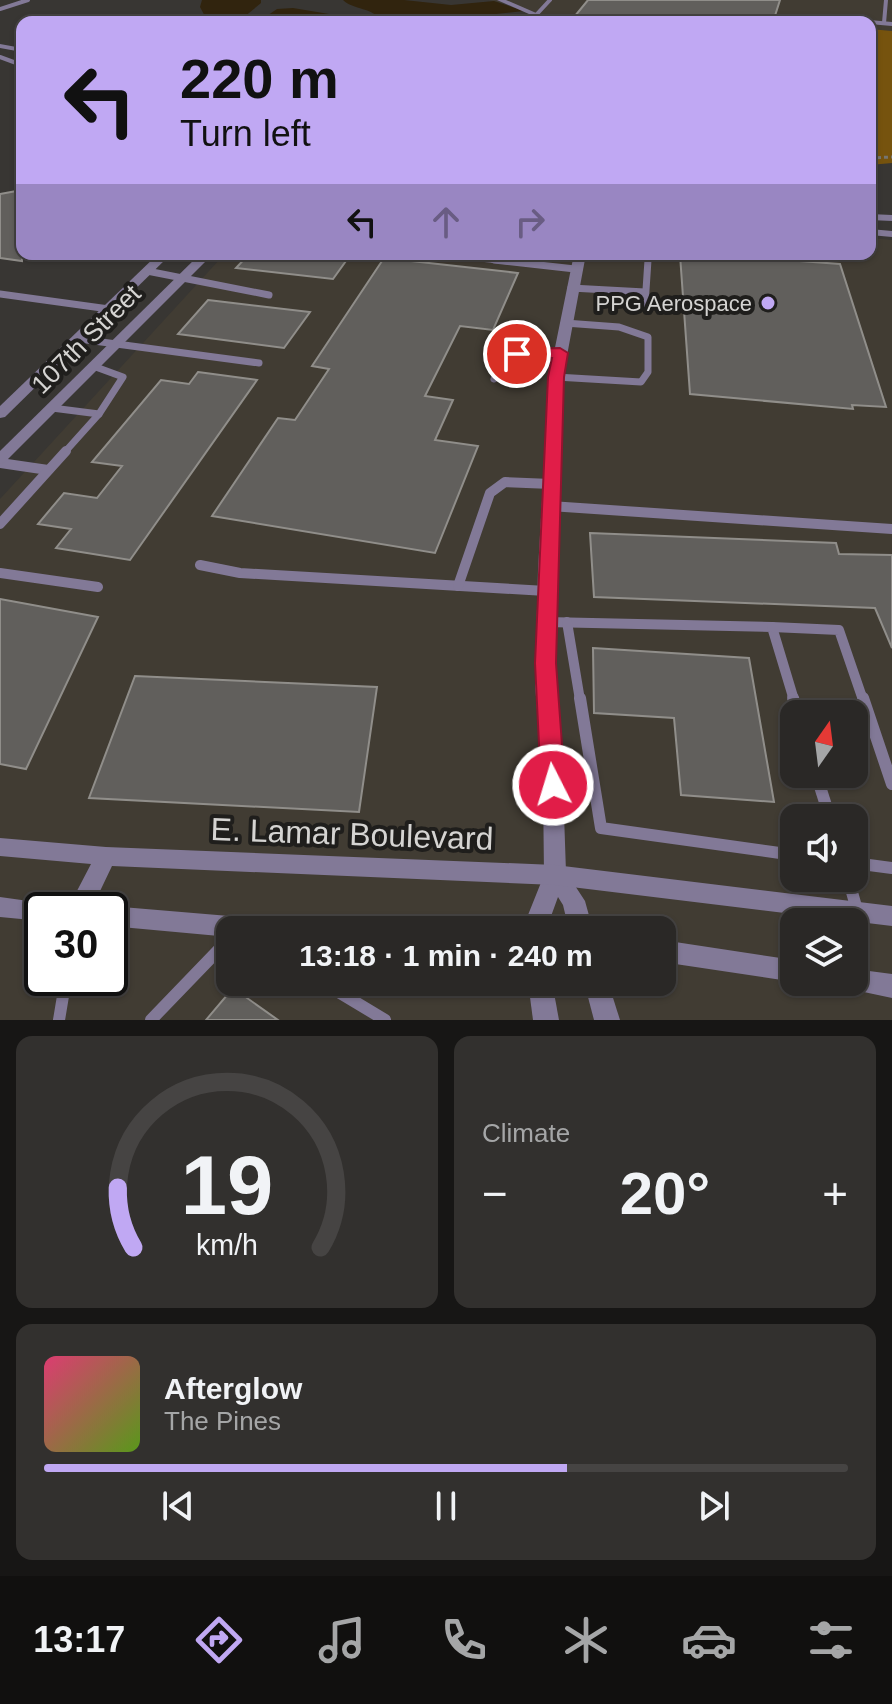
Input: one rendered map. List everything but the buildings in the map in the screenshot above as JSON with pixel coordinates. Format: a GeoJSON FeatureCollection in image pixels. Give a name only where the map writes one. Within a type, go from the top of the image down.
{"type":"FeatureCollection","features":[{"type":"Feature","properties":{"kind":"street"},"geometry":{"type":"LineString","coordinates":[[500,0],[541,16]]}},
{"type":"Feature","properties":{"kind":"street","name":"107th Street"},"geometry":{"type":"LineString","coordinates":[[0,414],[159,260]]}},
{"type":"Feature","properties":{"kind":"street","name":"107th Street"},"geometry":{"type":"LineString","coordinates":[[0,461],[200,260]]}},
{"type":"Feature","properties":{"kind":"street"},"geometry":{"type":"LineString","coordinates":[[539,916],[555,875],[553,785],[545,684],[556,377],[578,260]]}},
{"type":"Feature","properties":{"kind":"street","name":"E. Lamar Boulevard"},"geometry":{"type":"LineString","coordinates":[[0,847],[106,856],[555,875],[840,908]]}},
{"type":"Feature","properties":{"kind":"street"},"geometry":{"type":"LineString","coordinates":[[88,892],[106,856]]}},
{"type":"Feature","properties":{"kind":"street"},"geometry":{"type":"LineString","coordinates":[[555,875],[574,901],[578,916]]}},
{"type":"Feature","properties":{"kind":"street"},"geometry":{"type":"LineString","coordinates":[[0,907],[24,909]]}},
{"type":"Feature","properties":{"kind":"street","name":"E. Lamar Boulevard"},"geometry":{"type":"LineString","coordinates":[[868,912],[892,916]]}},
{"type":"Feature","properties":{"kind":"street"},"geometry":{"type":"LineString","coordinates":[[128,918],[216,929]]}},
{"type":"Feature","properties":{"kind":"street"},"geometry":{"type":"LineString","coordinates":[[676,953],[780,969]]}},
{"type":"Feature","properties":{"kind":"street"},"geometry":{"type":"LineString","coordinates":[[868,982],[892,986]]}},
{"type":"Feature","properties":{"kind":"street"},"geometry":{"type":"LineString","coordinates":[[542,996],[546,1020]]}},
{"type":"Feature","properties":{"kind":"street"},"geometry":{"type":"LineString","coordinates":[[600,996],[607,1020]]}},
{"type":"Feature","properties":{"kind":"lane"},"geometry":{"type":"LineString","coordinates":[[0,9],[28,0]]}},
{"type":"Feature","properties":{"kind":"lane"},"geometry":{"type":"LineString","coordinates":[[537,14],[550,0]]}},
{"type":"Feature","properties":{"kind":"lane"},"geometry":{"type":"LineString","coordinates":[[884,23],[886,0]]}},
{"type":"Feature","properties":{"kind":"lane"},"geometry":{"type":"LineString","coordinates":[[876,22],[892,24]]}},
{"type":"Feature","properties":{"kind":"lane"},"geometry":{"type":"LineString","coordinates":[[493,260],[538,265],[578,260]]}},
{"type":"Feature","properties":{"kind":"lane"},"geometry":{"type":"LineString","coordinates":[[645,305],[648,260]]}},
{"type":"Feature","properties":{"kind":"lane"},"geometry":{"type":"LineString","coordinates":[[147,271],[184,275],[239,291],[269,295]]}},
{"type":"Feature","properties":{"kind":"lane"},"geometry":{"type":"LineString","coordinates":[[571,288],[645,292]]}},
{"type":"Feature","properties":{"kind":"lane"},"geometry":{"type":"LineString","coordinates":[[0,294],[109,309]]}},
{"type":"Feature","properties":{"kind":"lane"},"geometry":{"type":"LineString","coordinates":[[556,377],[641,382],[648,372],[648,337],[619,327],[565,323]]}},
{"type":"Feature","properties":{"kind":"lane"},"geometry":{"type":"LineString","coordinates":[[79,339],[259,363]]}},
{"type":"Feature","properties":{"kind":"lane"},"geometry":{"type":"LineString","coordinates":[[494,379],[503,357],[560,353]]}},
{"type":"Feature","properties":{"kind":"lane"},"geometry":{"type":"LineString","coordinates":[[0,524],[99,414],[123,377],[93,366]]}},
{"type":"Feature","properties":{"kind":"lane"},"geometry":{"type":"LineString","coordinates":[[52,408],[99,414]]}},
{"type":"Feature","properties":{"kind":"lane"},"geometry":{"type":"LineString","coordinates":[[0,461],[48,470]]}},
{"type":"Feature","properties":{"kind":"lane"},"geometry":{"type":"LineString","coordinates":[[458,586],[490,493],[505,482],[551,484]]}},
{"type":"Feature","properties":{"kind":"lane"},"geometry":{"type":"LineString","coordinates":[[550,506],[892,529]]}},
{"type":"Feature","properties":{"kind":"lane"},"geometry":{"type":"LineString","coordinates":[[200,565],[240,573],[546,591]]}},
{"type":"Feature","properties":{"kind":"lane"},"geometry":{"type":"LineString","coordinates":[[0,573],[98,587]]}},
{"type":"Feature","properties":{"kind":"lane"},"geometry":{"type":"LineString","coordinates":[[546,622],[839,630],[892,784]]}},
{"type":"Feature","properties":{"kind":"lane"},"geometry":{"type":"LineString","coordinates":[[567,622],[601,828],[780,853]]}},
{"type":"Feature","properties":{"kind":"lane"},"geometry":{"type":"LineString","coordinates":[[772,627],[794,700]]}},
{"type":"Feature","properties":{"kind":"lane"},"geometry":{"type":"LineString","coordinates":[[868,865],[892,868]]}},
{"type":"Feature","properties":{"kind":"lane"},"geometry":{"type":"LineString","coordinates":[[151,1020],[216,958]]}},
{"type":"Feature","properties":{"kind":"lane"},"geometry":{"type":"LineString","coordinates":[[59,1020],[63,996]]}},
{"type":"Feature","properties":{"kind":"lane"},"geometry":{"type":"LineString","coordinates":[[345,996],[385,1020]]}},
{"type":"Feature","properties":{"kind":"shaded area"},"geometry":{"type":"Polygon","coordinates":[[[202,0],[261,0],[245,16],[205,16],[200,7],[202,0]]]}},
{"type":"Feature","properties":{"kind":"shaded area"},"geometry":{"type":"Polygon","coordinates":[[[343,0],[404,0],[451,5],[494,1],[524,11],[490,16],[377,16],[343,0]]]}},
{"type":"Feature","properties":{"kind":"shaded area"},"geometry":{"type":"Polygon","coordinates":[[[488,0],[892,0],[892,31],[876,30],[876,16],[534,16],[512,5],[488,0]]]}},
{"type":"Feature","properties":{"kind":"shaded area"},"geometry":{"type":"Polygon","coordinates":[[[293,8],[330,16],[267,16],[277,9],[293,8]]]}},
{"type":"Feature","properties":{"kind":"shaded area"},"geometry":{"type":"Polygon","coordinates":[[[876,30],[892,31],[892,163],[876,164],[876,30]]]}},
{"type":"Feature","properties":{"kind":"shaded area"},"geometry":{"type":"Polygon","coordinates":[[[876,239],[892,240],[892,1020],[0,1020],[0,499],[219,260],[876,260],[876,239]]]}},
{"type":"Feature","properties":{"kind":"place","name":"PPG Aerospace"},"geometry":{"type":"Point","coordinates":[768,303]}},
{"type":"Feature","properties":{"kind":"route"},"geometry":{"type":"LineString","coordinates":[[517,354],[560,353],[556,377],[545,663],[553,785]]}}]}
